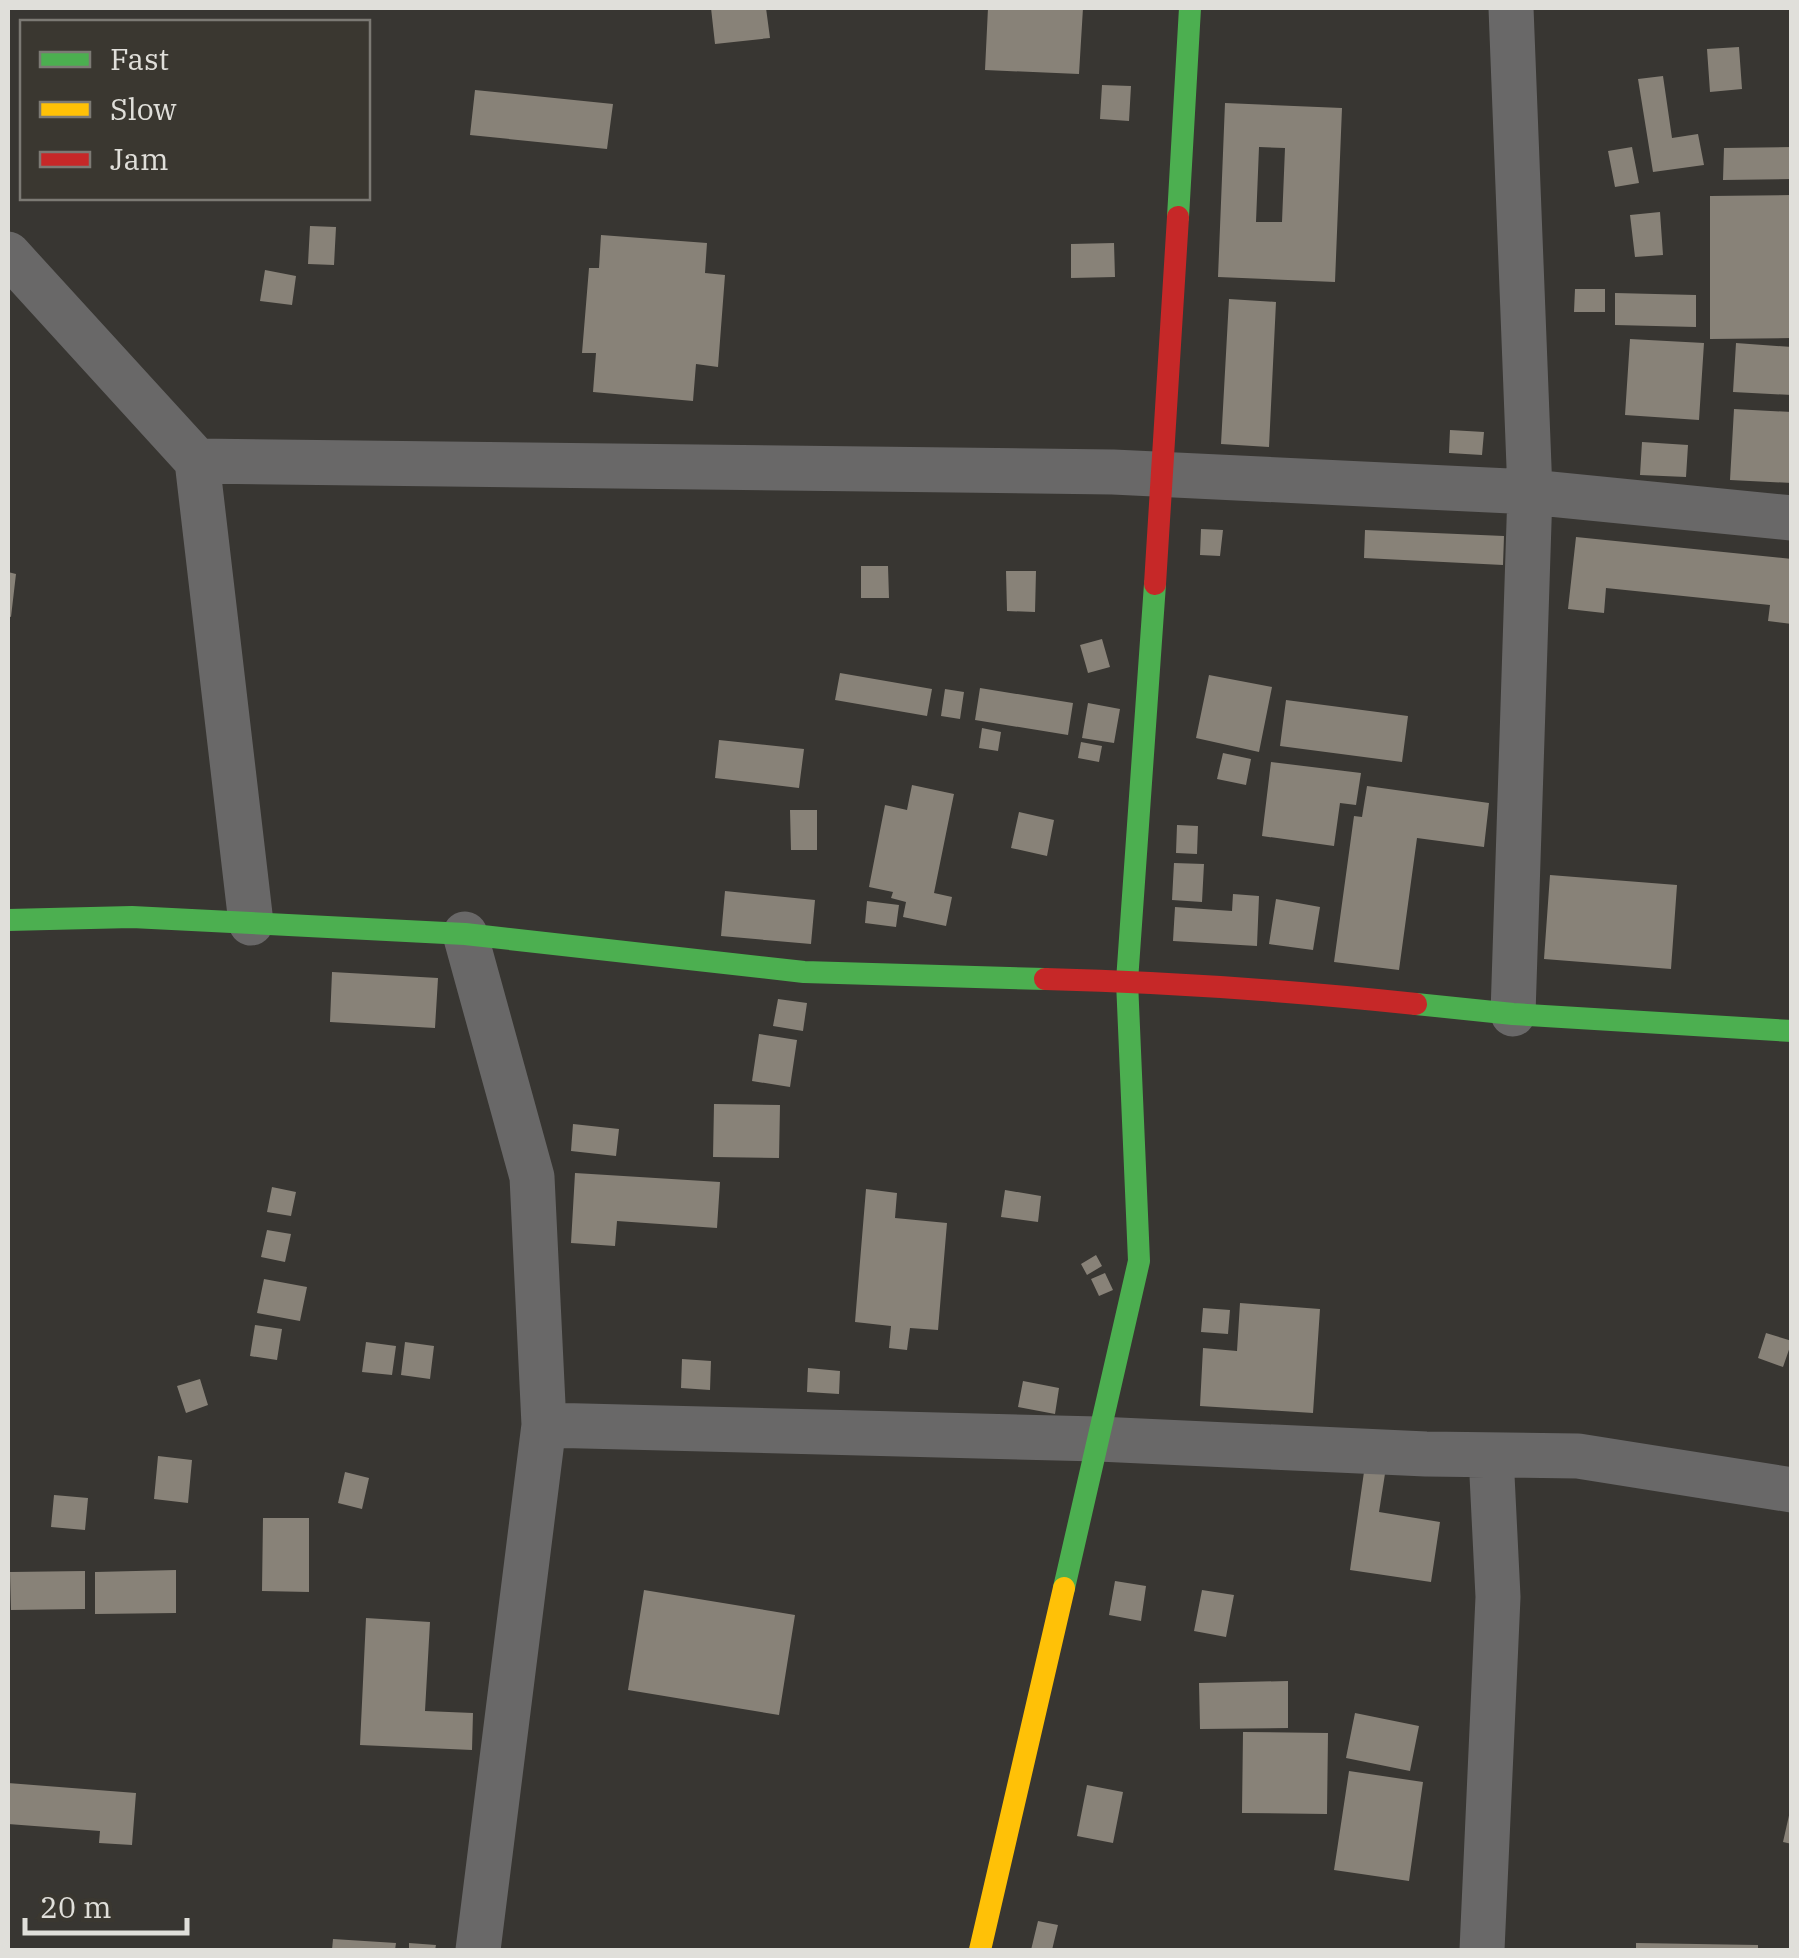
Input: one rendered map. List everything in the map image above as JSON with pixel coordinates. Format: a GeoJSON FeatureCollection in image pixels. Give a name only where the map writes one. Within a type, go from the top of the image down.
{"type":"FeatureCollection","features":[{"type":"Feature","properties":{"kind":"street"},"geometry":{"type":"LineString","coordinates":[[980,1950],[1139,1262],[1126,981],[1163,474],[1190,8]]}},
{"type":"Feature","properties":{"kind":"street"},"geometry":{"type":"LineString","coordinates":[[1512,8],[1530,492],[1513,1014]]}},
{"type":"Feature","properties":{"kind":"street"},"geometry":{"type":"LineString","coordinates":[[8,254],[197,461],[251,923]]}},
{"type":"Feature","properties":{"kind":"street"},"geometry":{"type":"LineString","coordinates":[[197,461],[1163,474],[1530,492],[1792,518]]}},
{"type":"Feature","properties":{"kind":"street"},"geometry":{"type":"LineString","coordinates":[[8,920],[132,916],[465,934],[804,972],[1126,981],[1332,995],[1513,1014],[1792,1031]]}},
{"type":"Feature","properties":{"kind":"street"},"geometry":{"type":"LineString","coordinates":[[465,934],[532,1176],[544,1425],[478,1950]]}},
{"type":"Feature","properties":{"kind":"street"},"geometry":{"type":"LineString","coordinates":[[544,1425],[1578,1456],[1792,1490]]}},
{"type":"Feature","properties":{"kind":"street"},"geometry":{"type":"LineString","coordinates":[[1482,1950],[1498,1597],[1491,1455]]}},
{"type":"Feature","properties":{"kind":"building"},"geometry":{"type":"Polygon","coordinates":[[[711,8],[766,8],[770,38],[715,44],[711,8]]]}},
{"type":"Feature","properties":{"kind":"building"},"geometry":{"type":"Polygon","coordinates":[[[988,8],[1083,8],[1079,74],[985,70],[988,8]]]}},
{"type":"Feature","properties":{"kind":"building"},"geometry":{"type":"Polygon","coordinates":[[[1739,47],[1742,89],[1710,92],[1707,49],[1739,47]]]}},
{"type":"Feature","properties":{"kind":"building"},"geometry":{"type":"Polygon","coordinates":[[[1663,76],[1672,138],[1698,134],[1704,165],[1653,172],[1638,79],[1663,76]]]}},
{"type":"Feature","properties":{"kind":"building"},"geometry":{"type":"Polygon","coordinates":[[[1102,85],[1131,86],[1129,121],[1100,119],[1102,85]]]}},
{"type":"Feature","properties":{"kind":"building"},"geometry":{"type":"Polygon","coordinates":[[[475,90],[613,104],[607,149],[470,135],[475,90]]]}},
{"type":"Feature","properties":{"kind":"building"},"geometry":{"type":"Polygon","coordinates":[[[1225,103],[1342,108],[1335,282],[1218,277],[1225,103]],[[1259,147],[1256,222],[1282,222],[1285,148],[1259,147]]]}},
{"type":"Feature","properties":{"kind":"building"},"geometry":{"type":"Polygon","coordinates":[[[1632,147],[1639,183],[1615,187],[1608,151],[1632,147]]]}},
{"type":"Feature","properties":{"kind":"building"},"geometry":{"type":"Polygon","coordinates":[[[1792,147],[1792,179],[1723,180],[1724,148],[1792,147]]]}},
{"type":"Feature","properties":{"kind":"building"},"geometry":{"type":"Polygon","coordinates":[[[1792,195],[1792,338],[1710,339],[1710,196],[1792,195]]]}},
{"type":"Feature","properties":{"kind":"building"},"geometry":{"type":"Polygon","coordinates":[[[1660,212],[1663,255],[1635,257],[1630,215],[1660,212]]]}},
{"type":"Feature","properties":{"kind":"building"},"geometry":{"type":"Polygon","coordinates":[[[310,226],[336,227],[334,265],[308,264],[310,226]]]}},
{"type":"Feature","properties":{"kind":"building"},"geometry":{"type":"Polygon","coordinates":[[[601,235],[707,243],[705,273],[725,275],[718,367],[696,364],[693,401],[593,392],[596,353],[582,353],[589,268],[599,268],[601,235]]]}},
{"type":"Feature","properties":{"kind":"building"},"geometry":{"type":"Polygon","coordinates":[[[1114,243],[1115,277],[1071,278],[1071,244],[1114,243]]]}},
{"type":"Feature","properties":{"kind":"building"},"geometry":{"type":"Polygon","coordinates":[[[265,270],[296,276],[292,305],[260,301],[265,270]]]}},
{"type":"Feature","properties":{"kind":"building"},"geometry":{"type":"Polygon","coordinates":[[[1575,289],[1605,289],[1605,312],[1574,312],[1575,289]]]}},
{"type":"Feature","properties":{"kind":"building"},"geometry":{"type":"Polygon","coordinates":[[[1615,293],[1696,295],[1696,327],[1615,325],[1615,293]]]}},
{"type":"Feature","properties":{"kind":"building"},"geometry":{"type":"Polygon","coordinates":[[[1229,299],[1276,302],[1269,447],[1221,444],[1229,299]]]}},
{"type":"Feature","properties":{"kind":"building"},"geometry":{"type":"Polygon","coordinates":[[[1630,339],[1704,343],[1699,420],[1625,415],[1630,339]]]}},
{"type":"Feature","properties":{"kind":"building"},"geometry":{"type":"Polygon","coordinates":[[[1736,343],[1792,347],[1792,395],[1733,392],[1736,343]]]}},
{"type":"Feature","properties":{"kind":"building"},"geometry":{"type":"Polygon","coordinates":[[[1734,409],[1792,412],[1792,483],[1730,480],[1734,409]]]}},
{"type":"Feature","properties":{"kind":"building"},"geometry":{"type":"Polygon","coordinates":[[[1450,430],[1484,432],[1482,455],[1449,453],[1450,430]]]}},
{"type":"Feature","properties":{"kind":"building"},"geometry":{"type":"Polygon","coordinates":[[[1642,442],[1688,445],[1686,477],[1640,475],[1642,442]]]}},
{"type":"Feature","properties":{"kind":"building"},"geometry":{"type":"Polygon","coordinates":[[[1201,529],[1223,530],[1220,556],[1200,555],[1201,529]]]}},
{"type":"Feature","properties":{"kind":"building"},"geometry":{"type":"Polygon","coordinates":[[[1365,530],[1504,536],[1503,565],[1364,558],[1365,530]]]}},
{"type":"Feature","properties":{"kind":"building"},"geometry":{"type":"Polygon","coordinates":[[[1576,537],[1792,559],[1792,624],[1768,621],[1770,605],[1606,588],[1604,613],[1568,609],[1576,537]]]}},
{"type":"Feature","properties":{"kind":"building"},"geometry":{"type":"Polygon","coordinates":[[[861,566],[888,566],[889,598],[861,598],[861,566]]]}},
{"type":"Feature","properties":{"kind":"building"},"geometry":{"type":"Polygon","coordinates":[[[1006,571],[1036,571],[1035,612],[1007,611],[1006,571]]]}},
{"type":"Feature","properties":{"kind":"building"},"geometry":{"type":"Polygon","coordinates":[[[8,572],[16,574],[11,617],[8,616],[8,572]]]}},
{"type":"Feature","properties":{"kind":"building"},"geometry":{"type":"Polygon","coordinates":[[[1102,639],[1110,667],[1088,673],[1080,645],[1102,639]]]}},
{"type":"Feature","properties":{"kind":"building"},"geometry":{"type":"Polygon","coordinates":[[[840,673],[932,689],[927,716],[835,700],[840,673]]]}},
{"type":"Feature","properties":{"kind":"building"},"geometry":{"type":"Polygon","coordinates":[[[1209,675],[1272,687],[1259,752],[1196,738],[1209,675]]]}},
{"type":"Feature","properties":{"kind":"building"},"geometry":{"type":"Polygon","coordinates":[[[980,688],[1073,703],[1068,735],[975,720],[980,688]]]}},
{"type":"Feature","properties":{"kind":"building"},"geometry":{"type":"Polygon","coordinates":[[[945,689],[964,692],[960,719],[941,716],[945,689]]]}},
{"type":"Feature","properties":{"kind":"building"},"geometry":{"type":"Polygon","coordinates":[[[1286,700],[1408,716],[1402,762],[1280,746],[1286,700]]]}},
{"type":"Feature","properties":{"kind":"building"},"geometry":{"type":"Polygon","coordinates":[[[1088,703],[1120,709],[1114,743],[1082,738],[1088,703]]]}},
{"type":"Feature","properties":{"kind":"building"},"geometry":{"type":"Polygon","coordinates":[[[982,728],[1001,732],[998,751],[979,748],[982,728]]]}},
{"type":"Feature","properties":{"kind":"building"},"geometry":{"type":"Polygon","coordinates":[[[719,740],[804,749],[799,788],[715,778],[719,740]]]}},
{"type":"Feature","properties":{"kind":"building"},"geometry":{"type":"Polygon","coordinates":[[[1081,742],[1102,746],[1099,762],[1078,758],[1081,742]]]}},
{"type":"Feature","properties":{"kind":"building"},"geometry":{"type":"Polygon","coordinates":[[[1223,753],[1251,759],[1246,785],[1217,779],[1223,753]]]}},
{"type":"Feature","properties":{"kind":"building"},"geometry":{"type":"Polygon","coordinates":[[[1271,762],[1361,773],[1356,805],[1340,803],[1334,846],[1262,836],[1271,762]]]}},
{"type":"Feature","properties":{"kind":"building"},"geometry":{"type":"Polygon","coordinates":[[[912,785],[954,794],[934,893],[952,897],[946,926],[903,917],[906,902],[891,898],[893,892],[869,887],[885,805],[907,810],[912,785]]]}},
{"type":"Feature","properties":{"kind":"building"},"geometry":{"type":"Polygon","coordinates":[[[1367,786],[1489,803],[1484,847],[1417,838],[1399,970],[1334,962],[1354,816],[1362,817],[1367,786]]]}},
{"type":"Feature","properties":{"kind":"building"},"geometry":{"type":"Polygon","coordinates":[[[790,810],[817,810],[817,850],[791,850],[790,810]]]}},
{"type":"Feature","properties":{"kind":"building"},"geometry":{"type":"Polygon","coordinates":[[[1019,812],[1054,820],[1047,856],[1011,848],[1019,812]]]}},
{"type":"Feature","properties":{"kind":"building"},"geometry":{"type":"Polygon","coordinates":[[[1177,825],[1198,826],[1197,854],[1176,853],[1177,825]]]}},
{"type":"Feature","properties":{"kind":"building"},"geometry":{"type":"Polygon","coordinates":[[[1174,863],[1204,864],[1202,902],[1172,900],[1174,863]]]}},
{"type":"Feature","properties":{"kind":"building"},"geometry":{"type":"Polygon","coordinates":[[[1550,875],[1677,885],[1671,969],[1544,959],[1550,875]]]}},
{"type":"Feature","properties":{"kind":"building"},"geometry":{"type":"Polygon","coordinates":[[[725,891],[815,900],[811,944],[721,936],[725,891]]]}},
{"type":"Feature","properties":{"kind":"building"},"geometry":{"type":"Polygon","coordinates":[[[1233,894],[1259,896],[1257,946],[1173,941],[1175,907],[1232,911],[1233,894]]]}},
{"type":"Feature","properties":{"kind":"building"},"geometry":{"type":"Polygon","coordinates":[[[1276,899],[1320,907],[1313,950],[1269,944],[1276,899]]]}},
{"type":"Feature","properties":{"kind":"building"},"geometry":{"type":"Polygon","coordinates":[[[867,901],[899,905],[896,927],[865,923],[867,901]]]}},
{"type":"Feature","properties":{"kind":"building"},"geometry":{"type":"Polygon","coordinates":[[[332,972],[438,978],[435,1028],[330,1022],[332,972]]]}},
{"type":"Feature","properties":{"kind":"building"},"geometry":{"type":"Polygon","coordinates":[[[778,999],[807,1003],[803,1031],[773,1026],[778,999]]]}},
{"type":"Feature","properties":{"kind":"building"},"geometry":{"type":"Polygon","coordinates":[[[759,1034],[797,1040],[790,1087],[752,1081],[759,1034]]]}},
{"type":"Feature","properties":{"kind":"building"},"geometry":{"type":"Polygon","coordinates":[[[714,1104],[780,1105],[779,1158],[713,1157],[714,1104]]]}},
{"type":"Feature","properties":{"kind":"building"},"geometry":{"type":"Polygon","coordinates":[[[573,1124],[619,1129],[616,1156],[571,1151],[573,1124]]]}},
{"type":"Feature","properties":{"kind":"building"},"geometry":{"type":"Polygon","coordinates":[[[575,1173],[720,1182],[717,1228],[617,1221],[615,1246],[571,1243],[575,1173]]]}},
{"type":"Feature","properties":{"kind":"building"},"geometry":{"type":"Polygon","coordinates":[[[272,1187],[296,1192],[291,1216],[267,1212],[272,1187]]]}},
{"type":"Feature","properties":{"kind":"building"},"geometry":{"type":"Polygon","coordinates":[[[866,1189],[897,1193],[895,1218],[947,1223],[938,1330],[910,1328],[907,1350],[889,1348],[891,1326],[855,1322],[866,1189]]]}},
{"type":"Feature","properties":{"kind":"building"},"geometry":{"type":"Polygon","coordinates":[[[1005,1190],[1041,1196],[1038,1222],[1001,1217],[1005,1190]]]}},
{"type":"Feature","properties":{"kind":"building"},"geometry":{"type":"Polygon","coordinates":[[[267,1230],[291,1234],[285,1262],[261,1257],[267,1230]]]}},
{"type":"Feature","properties":{"kind":"building"},"geometry":{"type":"Polygon","coordinates":[[[1096,1255],[1102,1266],[1087,1275],[1081,1264],[1096,1255]]]}},
{"type":"Feature","properties":{"kind":"building"},"geometry":{"type":"Polygon","coordinates":[[[1105,1273],[1113,1290],[1099,1296],[1091,1279],[1105,1273]]]}},
{"type":"Feature","properties":{"kind":"building"},"geometry":{"type":"Polygon","coordinates":[[[264,1279],[307,1287],[300,1321],[257,1313],[264,1279]]]}},
{"type":"Feature","properties":{"kind":"building"},"geometry":{"type":"Polygon","coordinates":[[[1240,1303],[1320,1309],[1313,1413],[1200,1406],[1203,1348],[1237,1351],[1240,1303]]]}},
{"type":"Feature","properties":{"kind":"building"},"geometry":{"type":"Polygon","coordinates":[[[1203,1308],[1230,1310],[1228,1334],[1201,1332],[1203,1308]]]}},
{"type":"Feature","properties":{"kind":"building"},"geometry":{"type":"Polygon","coordinates":[[[255,1325],[282,1329],[277,1360],[250,1356],[255,1325]]]}},
{"type":"Feature","properties":{"kind":"building"},"geometry":{"type":"Polygon","coordinates":[[[1766,1333],[1792,1341],[1783,1367],[1758,1358],[1766,1333]]]}},
{"type":"Feature","properties":{"kind":"building"},"geometry":{"type":"Polygon","coordinates":[[[366,1342],[396,1346],[392,1375],[362,1372],[366,1342]]]}},
{"type":"Feature","properties":{"kind":"building"},"geometry":{"type":"Polygon","coordinates":[[[405,1342],[434,1346],[430,1379],[401,1375],[405,1342]]]}},
{"type":"Feature","properties":{"kind":"building"},"geometry":{"type":"Polygon","coordinates":[[[682,1359],[711,1361],[710,1390],[681,1388],[682,1359]]]}},
{"type":"Feature","properties":{"kind":"building"},"geometry":{"type":"Polygon","coordinates":[[[808,1368],[840,1371],[839,1394],[807,1392],[808,1368]]]}},
{"type":"Feature","properties":{"kind":"building"},"geometry":{"type":"Polygon","coordinates":[[[200,1379],[208,1405],[186,1413],[177,1386],[200,1379]]]}},
{"type":"Feature","properties":{"kind":"building"},"geometry":{"type":"Polygon","coordinates":[[[1023,1381],[1059,1388],[1055,1414],[1018,1407],[1023,1381]]]}},
{"type":"Feature","properties":{"kind":"building"},"geometry":{"type":"Polygon","coordinates":[[[158,1456],[192,1460],[188,1503],[154,1499],[158,1456]]]}},
{"type":"Feature","properties":{"kind":"building"},"geometry":{"type":"Polygon","coordinates":[[[1366,1458],[1387,1461],[1379,1512],[1440,1522],[1431,1582],[1350,1570],[1366,1458]]]}},
{"type":"Feature","properties":{"kind":"building"},"geometry":{"type":"Polygon","coordinates":[[[345,1472],[369,1478],[362,1509],[338,1503],[345,1472]]]}},
{"type":"Feature","properties":{"kind":"building"},"geometry":{"type":"Polygon","coordinates":[[[54,1495],[88,1498],[85,1530],[51,1527],[54,1495]]]}},
{"type":"Feature","properties":{"kind":"building"},"geometry":{"type":"Polygon","coordinates":[[[263,1518],[309,1518],[309,1592],[262,1591],[263,1518]]]}},
{"type":"Feature","properties":{"kind":"building"},"geometry":{"type":"Polygon","coordinates":[[[176,1570],[176,1613],[95,1614],[95,1572],[176,1570]]]}},
{"type":"Feature","properties":{"kind":"building"},"geometry":{"type":"Polygon","coordinates":[[[85,1571],[85,1609],[11,1610],[10,1572],[85,1571]]]}},
{"type":"Feature","properties":{"kind":"building"},"geometry":{"type":"Polygon","coordinates":[[[1115,1581],[1146,1586],[1141,1621],[1109,1615],[1115,1581]]]}},
{"type":"Feature","properties":{"kind":"building"},"geometry":{"type":"Polygon","coordinates":[[[644,1590],[795,1615],[779,1715],[628,1690],[644,1590]]]}},
{"type":"Feature","properties":{"kind":"building"},"geometry":{"type":"Polygon","coordinates":[[[1202,1590],[1234,1595],[1226,1637],[1194,1631],[1202,1590]]]}},
{"type":"Feature","properties":{"kind":"building"},"geometry":{"type":"Polygon","coordinates":[[[366,1618],[430,1622],[425,1711],[473,1713],[472,1750],[360,1745],[366,1618]]]}},
{"type":"Feature","properties":{"kind":"building"},"geometry":{"type":"Polygon","coordinates":[[[1288,1681],[1288,1728],[1200,1729],[1199,1683],[1288,1681]]]}},
{"type":"Feature","properties":{"kind":"building"},"geometry":{"type":"Polygon","coordinates":[[[1355,1713],[1419,1726],[1410,1771],[1346,1758],[1355,1713]]]}},
{"type":"Feature","properties":{"kind":"building"},"geometry":{"type":"Polygon","coordinates":[[[1243,1732],[1328,1733],[1327,1814],[1242,1813],[1243,1732]]]}},
{"type":"Feature","properties":{"kind":"building"},"geometry":{"type":"Polygon","coordinates":[[[1349,1771],[1423,1782],[1409,1881],[1334,1870],[1349,1771]]]}},
{"type":"Feature","properties":{"kind":"building"},"geometry":{"type":"Polygon","coordinates":[[[8,1783],[136,1793],[132,1845],[99,1843],[100,1831],[8,1824],[8,1783]]]}},
{"type":"Feature","properties":{"kind":"building"},"geometry":{"type":"Polygon","coordinates":[[[1087,1785],[1123,1792],[1113,1843],[1077,1836],[1087,1785]]]}},
{"type":"Feature","properties":{"kind":"building"},"geometry":{"type":"Polygon","coordinates":[[[1792,1812],[1792,1844],[1783,1842],[1792,1812]]]}},
{"type":"Feature","properties":{"kind":"building"},"geometry":{"type":"Polygon","coordinates":[[[1038,1921],[1058,1925],[1052,1950],[1031,1950],[1038,1921]]]}},
{"type":"Feature","properties":{"kind":"building"},"geometry":{"type":"Polygon","coordinates":[[[333,1939],[396,1943],[395,1950],[332,1950],[333,1939]]]}},
{"type":"Feature","properties":{"kind":"building"},"geometry":{"type":"Polygon","coordinates":[[[409,1943],[436,1945],[435,1950],[409,1950],[409,1943]]]}},
{"type":"Feature","properties":{"kind":"building"},"geometry":{"type":"Polygon","coordinates":[[[1636,1943],[1758,1945],[1758,1950],[1636,1950],[1636,1943]]]}},
{"type":"Feature","properties":{"kind":"traffic: fast"},"geometry":{"type":"LineString","coordinates":[[1178,217],[1190,8]]}},
{"type":"Feature","properties":{"kind":"traffic: fast"},"geometry":{"type":"LineString","coordinates":[[1064,1588],[1139,1261],[1127,981],[1155,584]]}},
{"type":"Feature","properties":{"kind":"traffic: fast"},"geometry":{"type":"LineString","coordinates":[[8,920],[132,917],[465,934],[804,972],[1045,979]]}},
{"type":"Feature","properties":{"kind":"traffic: fast"},"geometry":{"type":"LineString","coordinates":[[1416,1004],[1513,1014],[1792,1031]]}},
{"type":"Feature","properties":{"kind":"traffic: slow"},"geometry":{"type":"LineString","coordinates":[[980,1950],[1064,1588]]}},
{"type":"Feature","properties":{"kind":"traffic: jam"},"geometry":{"type":"LineString","coordinates":[[1155,584],[1178,217]]}},
{"type":"Feature","properties":{"kind":"traffic: jam"},"geometry":{"type":"LineString","coordinates":[[1045,979],[1231,988],[1416,1004]]}}]}
